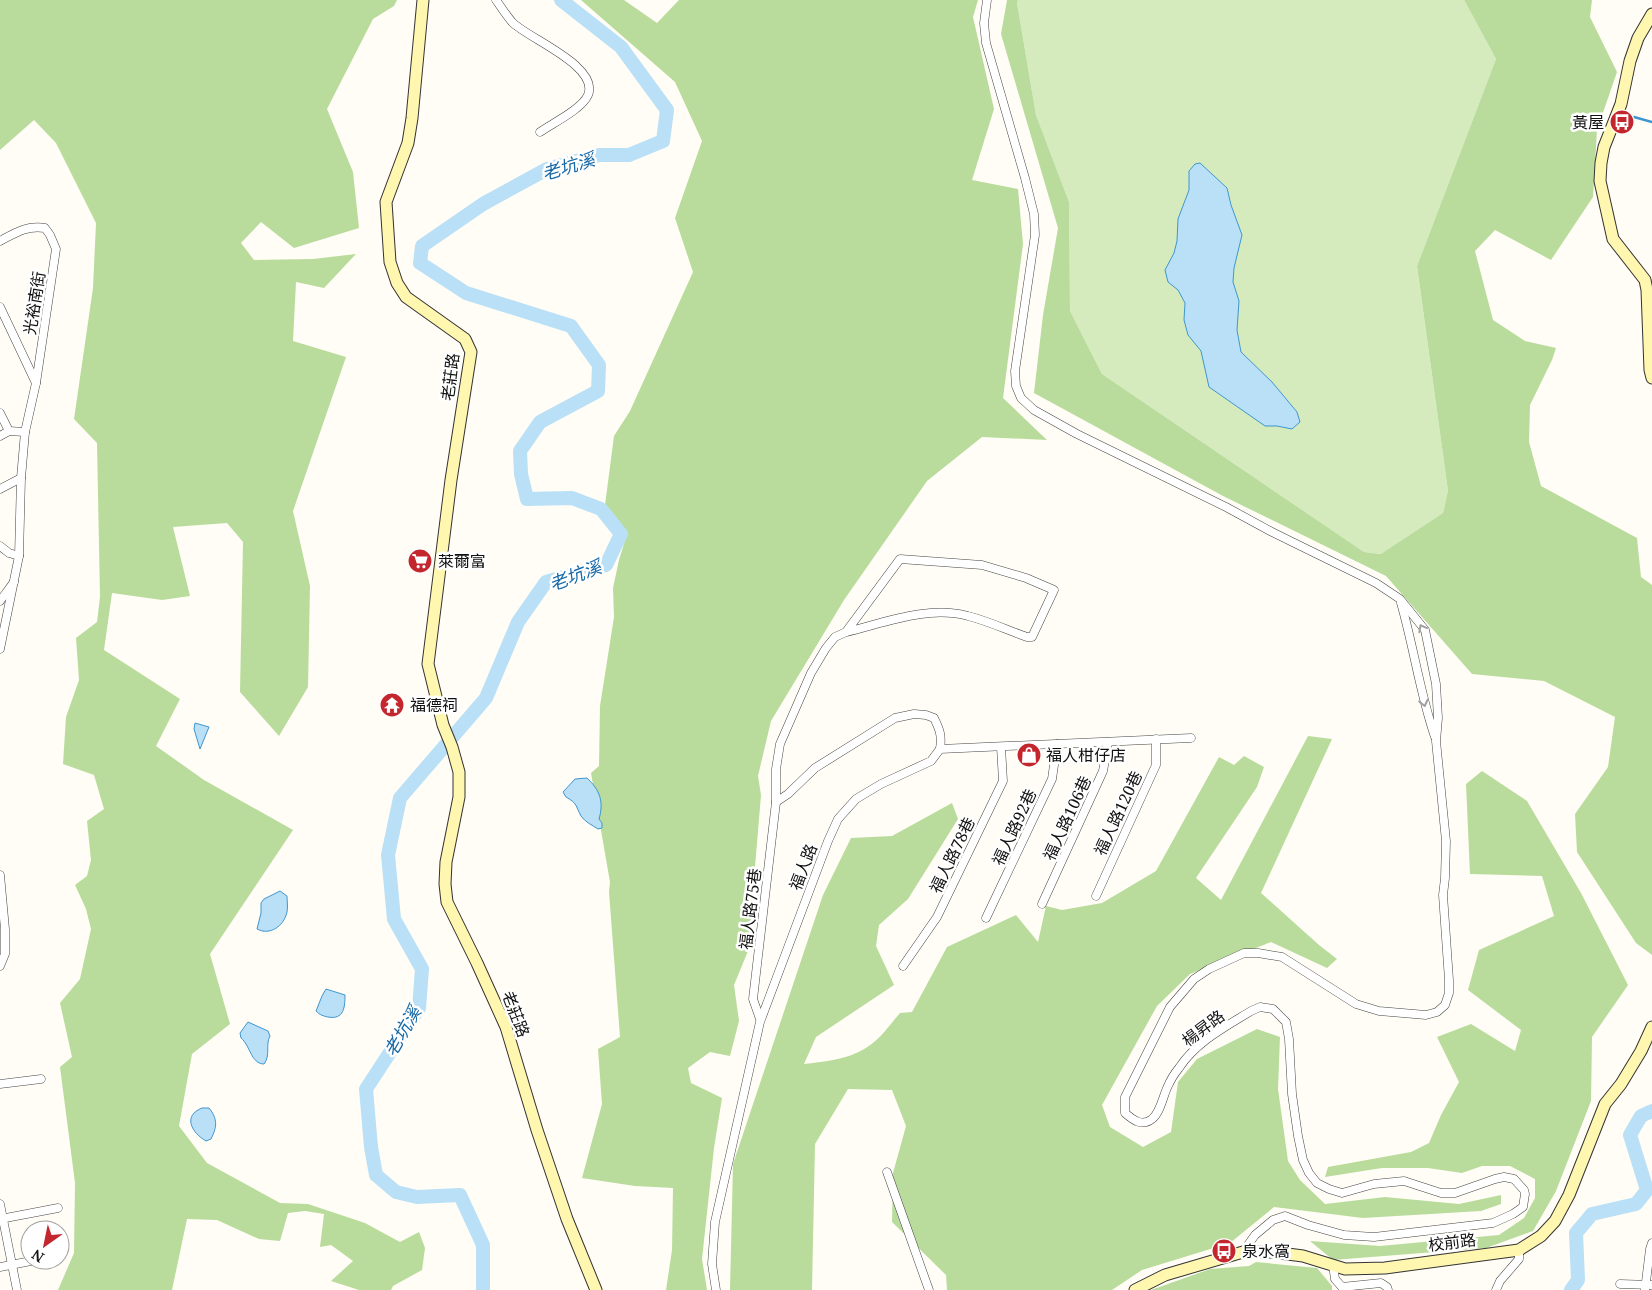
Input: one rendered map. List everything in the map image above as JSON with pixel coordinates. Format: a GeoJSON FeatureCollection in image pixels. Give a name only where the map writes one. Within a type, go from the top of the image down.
{"type":"FeatureCollection","features":[{"type":"Feature","properties":{"kind":"street","name":"老莊路"},"geometry":{"type":"LineString","coordinates":[[423,0],[408,143],[386,202],[390,262],[397,283],[406,297],[464,339],[471,352],[451,480],[428,664],[443,725],[459,772],[459,797],[446,862],[445,884],[447,902],[506,1027],[537,1130],[564,1210],[596,1290]]}},
{"type":"Feature","properties":{"kind":"street"},"geometry":{"type":"LineString","coordinates":[[496,0],[512,22],[568,60],[584,73],[589,82],[589,93],[583,103],[540,132]]}},
{"type":"Feature","properties":{"kind":"street"},"geometry":{"type":"LineString","coordinates":[[987,0],[984,23],[986,43],[1026,178],[1034,214],[1034,235],[1015,371],[1016,386],[1021,398],[1034,410],[1077,434],[1376,583],[1400,599],[1425,630],[1436,684],[1438,718],[1436,741]]}},
{"type":"Feature","properties":{"kind":"street"},"geometry":{"type":"LineString","coordinates":[[1652,14],[1638,38],[1630,61],[1621,104],[1604,147],[1600,181],[1613,239],[1645,280],[1652,378]]}},
{"type":"Feature","properties":{"kind":"street","name":"光裕南街"},"geometry":{"type":"LineString","coordinates":[[0,241],[23,228],[35,226],[45,228],[56,249],[36,383],[25,432],[21,478],[19,556],[0,649]]}},
{"type":"Feature","properties":{"kind":"street"},"geometry":{"type":"LineString","coordinates":[[0,307],[36,383]]}},
{"type":"Feature","properties":{"kind":"street"},"geometry":{"type":"LineString","coordinates":[[0,413],[9,431]]}},
{"type":"Feature","properties":{"kind":"street"},"geometry":{"type":"LineString","coordinates":[[0,436],[9,431],[25,432]]}},
{"type":"Feature","properties":{"kind":"street"},"geometry":{"type":"LineString","coordinates":[[0,489],[21,478]]}},
{"type":"Feature","properties":{"kind":"street"},"geometry":{"type":"LineString","coordinates":[[0,546],[10,553],[19,556]]}},
{"type":"Feature","properties":{"kind":"street"},"geometry":{"type":"LineString","coordinates":[[900,559],[982,565],[1026,578],[1054,590],[1032,637],[1026,637],[967,615],[938,612],[916,615],[846,632],[900,559]]}},
{"type":"Feature","properties":{"kind":"street"},"geometry":{"type":"LineString","coordinates":[[0,601],[15,581]]}},
{"type":"Feature","properties":{"kind":"street"},"geometry":{"type":"LineString","coordinates":[[1400,599],[1427,714],[1436,741]]}},
{"type":"Feature","properties":{"kind":"street","name":"福人路75巷"},"geometry":{"type":"LineString","coordinates":[[760,1019],[753,999],[776,802],[776,769],[780,744],[811,673],[835,637],[846,632]]}},
{"type":"Feature","properties":{"kind":"street"},"geometry":{"type":"LineString","coordinates":[[776,802],[788,794],[815,768],[895,718],[914,714],[934,718],[942,737],[940,749],[1191,738]]}},
{"type":"Feature","properties":{"kind":"street","name":"福人路120巷"},"geometry":{"type":"LineString","coordinates":[[1096,896],[1156,765],[1156,739]]}},
{"type":"Feature","properties":{"kind":"street","name":"楊昇路"},"geometry":{"type":"LineString","coordinates":[[1243,1252],[1255,1235],[1273,1220],[1285,1216],[1344,1235],[1374,1237],[1493,1223],[1523,1207],[1525,1200],[1524,1190],[1514,1179],[1504,1177],[1495,1178],[1455,1193],[1441,1193],[1404,1181],[1374,1184],[1342,1193],[1318,1183],[1309,1173],[1303,1160],[1298,1136],[1292,1094],[1289,1039],[1286,1022],[1273,1009],[1260,1007],[1251,1011],[1201,1043],[1187,1056],[1177,1070],[1167,1088],[1155,1118],[1149,1122],[1141,1123],[1132,1120],[1125,1113],[1125,1097],[1170,1008],[1194,979],[1209,969],[1244,954],[1258,953],[1282,956],[1356,1004],[1379,1010],[1426,1015],[1437,1012],[1445,1004],[1449,993],[1450,980],[1443,895],[1446,841],[1436,741]]}},
{"type":"Feature","properties":{"kind":"street","name":"福人路106巷"},"geometry":{"type":"LineString","coordinates":[[1042,904],[1103,771],[1108,742]]}},
{"type":"Feature","properties":{"kind":"street","name":"福人路92巷"},"geometry":{"type":"LineString","coordinates":[[986,918],[1052,779],[1057,744]]}},
{"type":"Feature","properties":{"kind":"street","name":"福人路78巷"},"geometry":{"type":"LineString","coordinates":[[903,966],[937,917],[1003,781],[1002,747]]}},
{"type":"Feature","properties":{"kind":"street","name":"福人路"},"geometry":{"type":"LineString","coordinates":[[716,1290],[712,1264],[715,1222],[760,1019],[828,841],[838,819],[856,799],[881,784],[931,761],[940,749]]}},
{"type":"Feature","properties":{"kind":"street"},"geometry":{"type":"LineString","coordinates":[[0,875],[6,954],[0,966]]}},
{"type":"Feature","properties":{"kind":"street","name":"校前路"},"geometry":{"type":"LineString","coordinates":[[1135,1290],[1165,1275],[1243,1252],[1272,1252],[1303,1256],[1344,1269],[1385,1268],[1519,1250],[1542,1236],[1555,1221],[1569,1195],[1605,1104],[1621,1084],[1641,1051],[1652,1027]]}},
{"type":"Feature","properties":{"kind":"street"},"geometry":{"type":"LineString","coordinates":[[0,1084],[41,1079]]}},
{"type":"Feature","properties":{"kind":"street"},"geometry":{"type":"LineString","coordinates":[[887,1172],[929,1290]]}},
{"type":"Feature","properties":{"kind":"street"},"geometry":{"type":"LineString","coordinates":[[0,1204],[1,1219],[17,1290]]}},
{"type":"Feature","properties":{"kind":"street"},"geometry":{"type":"LineString","coordinates":[[1,1219],[58,1208]]}},
{"type":"Feature","properties":{"kind":"street"},"geometry":{"type":"LineString","coordinates":[[1620,1284],[1647,1287],[1652,1243]]}},
{"type":"Feature","properties":{"kind":"street"},"geometry":{"type":"LineString","coordinates":[[1496,1290],[1500,1281],[1519,1259],[1519,1250]]}},
{"type":"Feature","properties":{"kind":"street"},"geometry":{"type":"LineString","coordinates":[[0,1267],[20,1263]]}},
{"type":"Feature","properties":{"kind":"street"},"geometry":{"type":"LineString","coordinates":[[1333,1265],[1335,1279],[1342,1287],[1381,1283],[1387,1286],[1388,1290]]}},
{"type":"Feature","properties":{"kind":"green space"},"geometry":{"type":"Polygon","coordinates":[[[0,0],[397,0],[394,6],[373,19],[327,109],[353,172],[359,228],[294,248],[261,222],[241,243],[254,260],[313,259],[356,254],[324,288],[296,282],[293,341],[346,357],[293,511],[310,586],[308,687],[279,736],[240,692],[243,542],[227,523],[173,527],[190,596],[162,600],[112,593],[104,650],[180,699],[156,746],[204,780],[293,830],[210,954],[230,1024],[192,1054],[179,1126],[207,1163],[280,1203],[308,1204],[365,1223],[400,1242],[419,1232],[425,1248],[422,1270],[393,1286],[391,1290],[359,1290],[331,1281],[353,1261],[331,1245],[320,1247],[324,1214],[305,1211],[288,1213],[280,1241],[259,1239],[217,1220],[187,1219],[172,1290],[58,1290],[67,1270],[70,1270],[70,1262],[74,1253],[75,1183],[60,1067],[72,1057],[60,1003],[80,979],[91,929],[86,909],[75,885],[87,876],[91,860],[87,821],[104,809],[94,775],[63,764],[66,717],[79,680],[76,638],[97,622],[100,597],[97,443],[74,419],[93,288],[96,223],[56,143],[34,120],[0,150],[0,0]]]}},
{"type":"Feature","properties":{"kind":"green space"},"geometry":{"type":"Polygon","coordinates":[[[581,0],[624,0],[657,23],[679,0],[978,0],[973,17],[994,109],[972,180],[1018,189],[1023,244],[1003,398],[1047,440],[982,437],[927,481],[844,600],[771,721],[758,776],[761,795],[748,951],[734,985],[739,1021],[730,1056],[710,1052],[688,1068],[691,1083],[722,1098],[714,1148],[702,1259],[707,1290],[666,1290],[672,1250],[673,1188],[635,1186],[582,1178],[602,1104],[598,1049],[620,1037],[609,892],[610,882],[591,773],[599,766],[600,706],[614,617],[613,588],[627,534],[605,505],[614,436],[630,411],[693,272],[675,218],[702,141],[675,82],[581,0]]]}},
{"type":"Feature","properties":{"kind":"green space"},"geometry":{"type":"Polygon","coordinates":[[[1007,0],[1018,0],[1036,115],[1069,202],[1070,311],[1102,374],[1364,552],[1381,554],[1443,513],[1448,491],[1417,266],[1496,59],[1464,0],[1592,0],[1590,17],[1617,72],[1597,130],[1593,197],[1551,260],[1495,230],[1475,251],[1493,320],[1525,341],[1556,348],[1530,405],[1529,442],[1541,486],[1637,538],[1641,577],[1652,585],[1652,955],[1636,943],[1577,852],[1575,814],[1608,767],[1615,717],[1544,681],[1472,674],[1386,576],[1223,496],[1034,393],[1043,315],[1058,228],[1001,34],[1007,0]]]}},
{"type":"Feature","properties":{"kind":"green space"},"geometry":{"type":"Polygon","coordinates":[[[1018,0],[1464,0],[1496,59],[1417,266],[1448,491],[1443,513],[1382,554],[1364,552],[1102,374],[1070,311],[1069,202],[1036,115],[1018,0]]]}},
{"type":"Feature","properties":{"kind":"green space"},"geometry":{"type":"Polygon","coordinates":[[[1308,736],[1332,739],[1261,893],[1337,959],[1327,968],[1271,942],[1190,974],[1157,1006],[1102,1105],[1110,1127],[1143,1147],[1171,1132],[1178,1082],[1197,1059],[1257,1029],[1280,1037],[1278,1089],[1288,1161],[1300,1180],[1325,1204],[1385,1197],[1459,1204],[1501,1195],[1501,1204],[1481,1211],[1363,1218],[1274,1207],[1230,1243],[1142,1270],[1112,1290],[947,1290],[946,1275],[892,1222],[893,1173],[906,1126],[892,1090],[848,1089],[815,1144],[812,1290],[730,1290],[733,1164],[823,895],[851,838],[892,836],[952,803],[958,819],[908,899],[879,925],[876,946],[894,985],[816,1037],[804,1064],[850,1056],[878,1039],[900,1013],[912,1012],[947,947],[1016,915],[1038,942],[1046,906],[1062,910],[1102,903],[1156,871],[1219,757],[1234,765],[1244,756],[1264,767],[1257,787],[1196,878],[1221,900],[1308,736]]]}},
{"type":"Feature","properties":{"kind":"green space"},"geometry":{"type":"Polygon","coordinates":[[[1482,771],[1527,801],[1581,893],[1628,985],[1592,1037],[1591,1101],[1556,1191],[1533,1231],[1486,1248],[1333,1260],[1310,1241],[1380,1246],[1499,1235],[1524,1218],[1535,1198],[1535,1179],[1510,1166],[1482,1166],[1462,1173],[1428,1168],[1382,1168],[1325,1177],[1328,1167],[1411,1152],[1429,1143],[1441,1115],[1459,1082],[1437,1037],[1471,1024],[1515,1051],[1521,1030],[1468,990],[1479,950],[1554,916],[1542,876],[1470,874],[1466,784],[1482,771]]]}},
{"type":"Feature","properties":{"kind":"green space"},"geometry":{"type":"Polygon","coordinates":[[[1256,1262],[1317,1268],[1332,1286],[1332,1290],[1151,1290],[1210,1269],[1249,1266],[1256,1262]]]}},
{"type":"Feature","properties":{"kind":"water"},"geometry":{"type":"Polygon","coordinates":[[[1200,163],[1227,188],[1242,235],[1234,268],[1233,282],[1239,301],[1237,330],[1241,352],[1272,382],[1297,412],[1300,422],[1292,429],[1265,426],[1209,387],[1201,351],[1188,335],[1184,320],[1185,303],[1178,290],[1168,282],[1165,270],[1174,253],[1177,241],[1178,219],[1189,190],[1189,171],[1195,164],[1200,163]]]}},
{"type":"Feature","properties":{"kind":"water"},"geometry":{"type":"Polygon","coordinates":[[[195,723],[209,727],[200,749],[194,729],[195,723]]]}},
{"type":"Feature","properties":{"kind":"water"},"geometry":{"type":"Polygon","coordinates":[[[587,778],[595,787],[600,797],[599,819],[602,823],[602,828],[598,829],[584,820],[574,803],[563,792],[575,779],[587,778]]]}},
{"type":"Feature","properties":{"kind":"water"},"geometry":{"type":"Polygon","coordinates":[[[280,891],[287,896],[287,912],[283,922],[271,930],[262,931],[257,929],[261,913],[261,903],[264,899],[280,891]]]}},
{"type":"Feature","properties":{"kind":"water"},"geometry":{"type":"Polygon","coordinates":[[[326,989],[345,995],[344,1008],[337,1017],[325,1016],[316,1011],[326,989]]]}},
{"type":"Feature","properties":{"kind":"water"},"geometry":{"type":"Polygon","coordinates":[[[248,1022],[268,1031],[270,1036],[264,1064],[253,1058],[241,1038],[240,1033],[248,1022]]]}},
{"type":"Feature","properties":{"kind":"water"},"geometry":{"type":"Polygon","coordinates":[[[202,1108],[209,1108],[216,1123],[211,1139],[206,1141],[197,1134],[191,1124],[192,1115],[202,1108]]]}},
{"type":"Feature","properties":{"kind":"waterway","name":"老坑溪"},"geometry":{"type":"LineString","coordinates":[[483,1290],[483,1245],[460,1195],[417,1197],[396,1192],[376,1175],[371,1147],[366,1089],[419,1008],[422,969],[394,919],[388,855],[400,798],[486,698],[518,622],[546,582],[606,565],[621,534],[601,509],[572,498],[527,499],[521,474],[520,451],[540,422],[598,391],[599,365],[571,326],[466,293],[420,263],[422,246],[483,204],[547,169],[599,155],[629,155],[663,141],[667,110],[621,47],[561,0]]}},
{"type":"Feature","properties":{"kind":"waterway"},"geometry":{"type":"LineString","coordinates":[[1634,117],[1652,122]]}},
{"type":"Feature","properties":{"kind":"waterway"},"geometry":{"type":"LineString","coordinates":[[1571,1290],[1578,1280],[1576,1233],[1592,1214],[1636,1204],[1647,1190],[1630,1135],[1641,1116],[1652,1111]]}},
{"type":"Feature","properties":{"kind":"place","name":"黃屋"},"geometry":{"type":"Point","coordinates":[1622,122]}},
{"type":"Feature","properties":{"kind":"place","name":"萊爾富"},"geometry":{"type":"Point","coordinates":[420,561]}},
{"type":"Feature","properties":{"kind":"place","name":"福德祠"},"geometry":{"type":"Point","coordinates":[392,705]}},
{"type":"Feature","properties":{"kind":"place","name":"福人柑仔店"},"geometry":{"type":"Point","coordinates":[1029,755]}},
{"type":"Feature","properties":{"kind":"place","name":"泉水窩"},"geometry":{"type":"Point","coordinates":[1224,1251]}}]}
